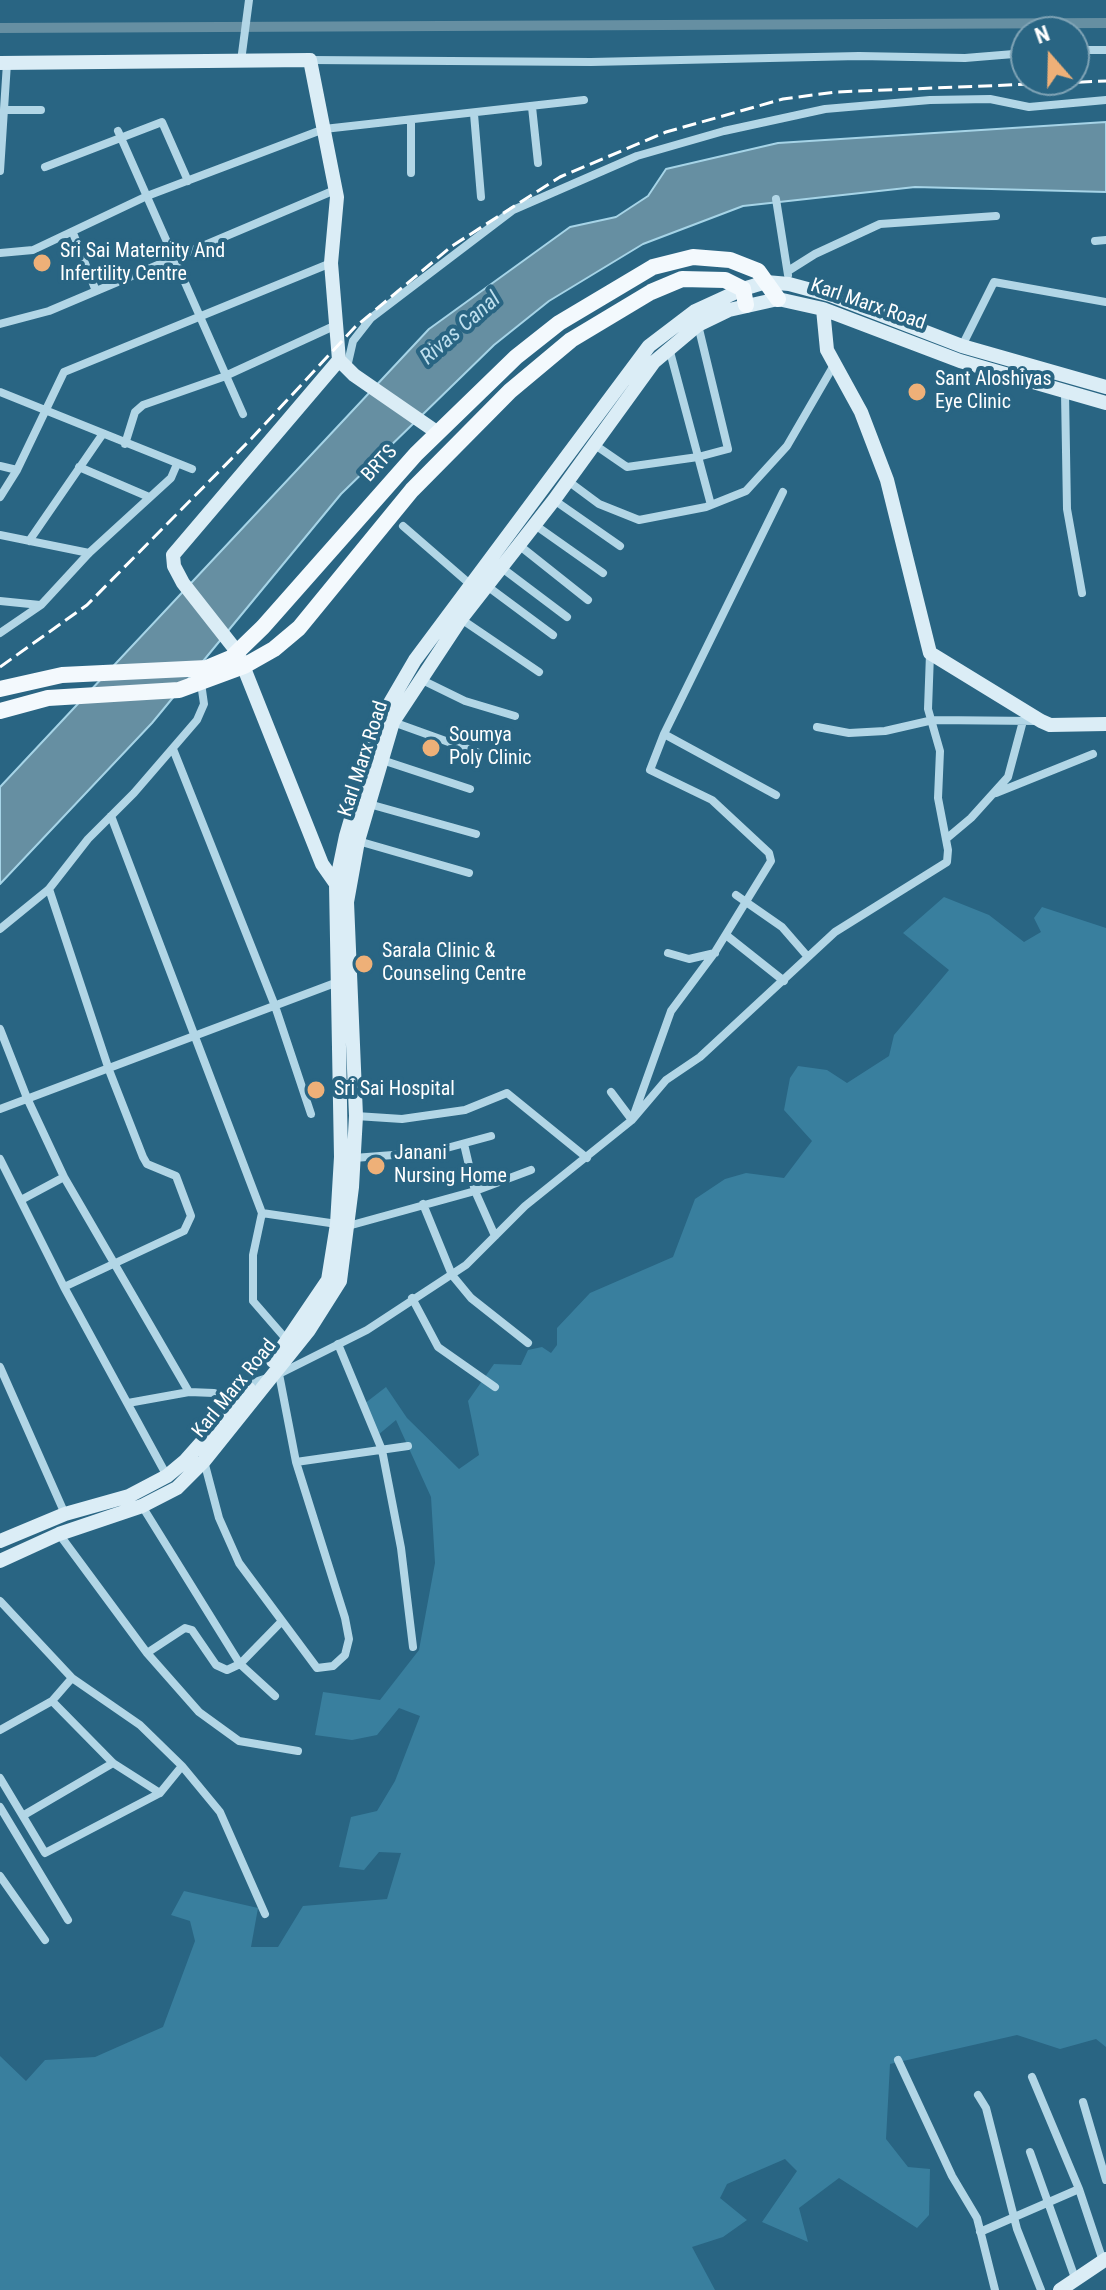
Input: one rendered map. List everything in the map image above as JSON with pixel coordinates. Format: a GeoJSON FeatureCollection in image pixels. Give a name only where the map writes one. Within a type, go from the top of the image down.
{"type":"FeatureCollection","features":[{"type":"Feature","properties":{"kind":"main road"},"geometry":{"type":"LineString","coordinates":[[4,63],[242,55],[310,60],[335,190],[331,263],[334,326],[346,368],[438,433]]}},
{"type":"Feature","properties":{"kind":"main road","name":"BRTS"},"geometry":{"type":"LineString","coordinates":[[0,711],[29,701],[58,697],[179,690],[237,653],[438,433],[537,339],[653,267],[679,258],[718,257],[745,265],[769,282]]}},
{"type":"Feature","properties":{"kind":"main road","name":"BRTS"},"geometry":{"type":"LineString","coordinates":[[237,653],[274,649],[299,628],[412,490],[520,382],[560,348],[672,282],[715,278],[744,297]]}},
{"type":"Feature","properties":{"kind":"main road","name":"Karl Marx Road"},"geometry":{"type":"LineString","coordinates":[[0,1541],[65,1514],[129,1496],[167,1476],[185,1461],[237,1403],[268,1378],[286,1339],[328,1280],[354,1158],[356,1116],[347,902],[358,841],[393,722],[461,619],[479,586],[502,568],[520,546],[641,377],[669,347],[698,325],[769,282],[788,278],[962,346],[1106,387]]}},
{"type":"Feature","properties":{"kind":"main road"},"geometry":{"type":"LineString","coordinates":[[769,282],[778,299]]}},
{"type":"Feature","properties":{"kind":"main road","name":"Karl Marx Road"},"geometry":{"type":"LineString","coordinates":[[0,1561],[59,1534],[142,1506],[177,1488],[204,1461],[309,1330],[340,1281],[342,1225],[335,983],[336,884],[346,836],[386,705],[479,586],[649,346],[695,311],[744,297],[778,299],[823,309],[960,361],[1106,403]]}},
{"type":"Feature","properties":{"kind":"main road"},"geometry":{"type":"LineString","coordinates":[[823,309],[823,336],[834,365],[861,412],[887,480],[930,653],[1050,725],[1106,724]]}},
{"type":"Feature","properties":{"kind":"main road"},"geometry":{"type":"LineString","coordinates":[[336,884],[322,864],[237,653],[183,583],[174,566],[173,555],[178,546],[346,368]]}},
{"type":"Feature","properties":{"kind":"main road","name":"BRTS"},"geometry":{"type":"LineString","coordinates":[[0,689],[29,680],[79,674],[200,676]]}},
{"type":"Feature","properties":{"kind":"main road"},"geometry":{"type":"LineString","coordinates":[[1060,2290],[1104,2260]]}},
{"type":"Feature","properties":{"kind":"street"},"geometry":{"type":"LineString","coordinates":[[242,55],[248,2]]}},
{"type":"Feature","properties":{"kind":"street"},"geometry":{"type":"LineString","coordinates":[[310,60],[591,62],[859,56],[965,58],[1010,54]]}},
{"type":"Feature","properties":{"kind":"street"},"geometry":{"type":"LineString","coordinates":[[0,171],[4,63]]}},
{"type":"Feature","properties":{"kind":"street"},"geometry":{"type":"LineString","coordinates":[[346,368],[353,341],[371,318],[513,210],[637,156],[724,131],[825,109],[930,100],[990,99],[1029,107],[1106,100]]}},
{"type":"Feature","properties":{"kind":"street"},"geometry":{"type":"LineString","coordinates":[[0,253],[33,250],[147,196],[324,129],[584,100]]}},
{"type":"Feature","properties":{"kind":"street"},"geometry":{"type":"LineString","coordinates":[[532,107],[538,163]]}},
{"type":"Feature","properties":{"kind":"street"},"geometry":{"type":"LineString","coordinates":[[4,110],[41,110]]}},
{"type":"Feature","properties":{"kind":"street"},"geometry":{"type":"LineString","coordinates":[[474,114],[481,197]]}},
{"type":"Feature","properties":{"kind":"street"},"geometry":{"type":"LineString","coordinates":[[411,121],[411,173]]}},
{"type":"Feature","properties":{"kind":"street"},"geometry":{"type":"LineString","coordinates":[[45,167],[120,134],[162,122],[188,181]]}},
{"type":"Feature","properties":{"kind":"street"},"geometry":{"type":"LineString","coordinates":[[120,134],[223,377],[243,414]]}},
{"type":"Feature","properties":{"kind":"street"},"geometry":{"type":"LineString","coordinates":[[0,324],[49,311],[335,190]]}},
{"type":"Feature","properties":{"kind":"street"},"geometry":{"type":"LineString","coordinates":[[776,199],[788,278]]}},
{"type":"Feature","properties":{"kind":"street"},"geometry":{"type":"LineString","coordinates":[[788,278],[815,254],[880,224],[996,216]]}},
{"type":"Feature","properties":{"kind":"street"},"geometry":{"type":"LineString","coordinates":[[73,233],[96,291]]}},
{"type":"Feature","properties":{"kind":"street"},"geometry":{"type":"LineString","coordinates":[[1095,241],[1106,240]]}},
{"type":"Feature","properties":{"kind":"street"},"geometry":{"type":"LineString","coordinates":[[0,497],[17,470],[58,380],[73,366],[331,263]]}},
{"type":"Feature","properties":{"kind":"street"},"geometry":{"type":"LineString","coordinates":[[962,346],[994,282],[1106,302]]}},
{"type":"Feature","properties":{"kind":"street"},"geometry":{"type":"LineString","coordinates":[[595,445],[627,467],[725,451],[729,444],[698,325]]}},
{"type":"Feature","properties":{"kind":"street"},"geometry":{"type":"LineString","coordinates":[[125,444],[135,412],[143,405],[223,377],[334,326]]}},
{"type":"Feature","properties":{"kind":"street"},"geometry":{"type":"LineString","coordinates":[[669,347],[711,505]]}},
{"type":"Feature","properties":{"kind":"street"},"geometry":{"type":"LineString","coordinates":[[568,481],[599,504],[639,520],[711,505],[746,491],[787,446],[834,365]]}},
{"type":"Feature","properties":{"kind":"street"},"geometry":{"type":"LineString","coordinates":[[0,392],[192,469]]}},
{"type":"Feature","properties":{"kind":"street"},"geometry":{"type":"LineString","coordinates":[[1065,393],[1067,509],[1082,593]]}},
{"type":"Feature","properties":{"kind":"street"},"geometry":{"type":"LineString","coordinates":[[29,541],[102,435]]}},
{"type":"Feature","properties":{"kind":"street"},"geometry":{"type":"LineString","coordinates":[[0,633],[41,605],[89,553],[171,478],[177,464]]}},
{"type":"Feature","properties":{"kind":"street"},"geometry":{"type":"LineString","coordinates":[[0,466],[17,470]]}},
{"type":"Feature","properties":{"kind":"street"},"geometry":{"type":"LineString","coordinates":[[79,467],[149,497]]}},
{"type":"Feature","properties":{"kind":"street"},"geometry":{"type":"LineString","coordinates":[[632,1120],[671,1011],[748,903],[771,861],[769,853],[712,800],[652,774],[650,765],[783,492]]}},
{"type":"Feature","properties":{"kind":"street"},"geometry":{"type":"LineString","coordinates":[[554,500],[620,546]]}},
{"type":"Feature","properties":{"kind":"street"},"geometry":{"type":"LineString","coordinates":[[535,525],[603,573]]}},
{"type":"Feature","properties":{"kind":"street"},"geometry":{"type":"LineString","coordinates":[[403,526],[479,586],[553,635]]}},
{"type":"Feature","properties":{"kind":"street"},"geometry":{"type":"LineString","coordinates":[[0,535],[89,553]]}},
{"type":"Feature","properties":{"kind":"street"},"geometry":{"type":"LineString","coordinates":[[520,546],[588,600]]}},
{"type":"Feature","properties":{"kind":"street"},"geometry":{"type":"LineString","coordinates":[[502,568],[567,617]]}},
{"type":"Feature","properties":{"kind":"street"},"geometry":{"type":"LineString","coordinates":[[0,601],[41,605]]}},
{"type":"Feature","properties":{"kind":"street"},"geometry":{"type":"LineString","coordinates":[[461,619],[539,672]]}},
{"type":"Feature","properties":{"kind":"street"},"geometry":{"type":"LineString","coordinates":[[204,1461],[219,1518],[239,1563],[317,1668],[333,1666],[345,1655],[349,1639],[338,1590],[322,1550],[268,1378],[367,1330],[412,1298],[452,1275],[525,1206],[632,1120],[666,1080],[700,1057],[835,932],[947,862],[938,798],[940,751],[928,709],[930,653]]}},
{"type":"Feature","properties":{"kind":"street"},"geometry":{"type":"LineString","coordinates":[[0,929],[49,889],[197,720],[204,704],[200,676]]}},
{"type":"Feature","properties":{"kind":"street"},"geometry":{"type":"LineString","coordinates":[[419,679],[465,701],[515,716]]}},
{"type":"Feature","properties":{"kind":"street"},"geometry":{"type":"LineString","coordinates":[[817,727],[849,733],[885,731],[933,720],[1041,721]]}},
{"type":"Feature","properties":{"kind":"street"},"geometry":{"type":"LineString","coordinates":[[946,839],[995,794],[1013,767],[1023,721]]}},
{"type":"Feature","properties":{"kind":"street"},"geometry":{"type":"LineString","coordinates":[[393,722],[493,758]]}},
{"type":"Feature","properties":{"kind":"street"},"geometry":{"type":"LineString","coordinates":[[664,734],[776,795]]}},
{"type":"Feature","properties":{"kind":"street"},"geometry":{"type":"LineString","coordinates":[[173,749],[275,1006],[311,1114]]}},
{"type":"Feature","properties":{"kind":"street"},"geometry":{"type":"LineString","coordinates":[[995,794],[1093,754]]}},
{"type":"Feature","properties":{"kind":"street"},"geometry":{"type":"LineString","coordinates":[[382,760],[470,789]]}},
{"type":"Feature","properties":{"kind":"street"},"geometry":{"type":"LineString","coordinates":[[369,804],[476,834]]}},
{"type":"Feature","properties":{"kind":"street"},"geometry":{"type":"LineString","coordinates":[[111,816],[262,1213],[253,1255],[253,1301],[286,1339]]}},
{"type":"Feature","properties":{"kind":"street"},"geometry":{"type":"LineString","coordinates":[[358,841],[469,873]]}},
{"type":"Feature","properties":{"kind":"street"},"geometry":{"type":"LineString","coordinates":[[49,889],[109,1070],[147,1164],[176,1176],[191,1216],[184,1231],[64,1287]]}},
{"type":"Feature","properties":{"kind":"street"},"geometry":{"type":"LineString","coordinates":[[736,895],[782,927],[808,957]]}},
{"type":"Feature","properties":{"kind":"street"},"geometry":{"type":"LineString","coordinates":[[726,935],[784,981]]}},
{"type":"Feature","properties":{"kind":"street"},"geometry":{"type":"LineString","coordinates":[[668,953],[689,959],[715,952]]}},
{"type":"Feature","properties":{"kind":"street"},"geometry":{"type":"LineString","coordinates":[[0,1109],[335,983]]}},
{"type":"Feature","properties":{"kind":"street"},"geometry":{"type":"LineString","coordinates":[[0,1029],[27,1098],[64,1177],[117,1262],[149,1327],[189,1392]]}},
{"type":"Feature","properties":{"kind":"street"},"geometry":{"type":"LineString","coordinates":[[611,1092],[632,1120]]}},
{"type":"Feature","properties":{"kind":"street"},"geometry":{"type":"LineString","coordinates":[[356,1116],[402,1119],[465,1110],[507,1093],[587,1158]]}},
{"type":"Feature","properties":{"kind":"street"},"geometry":{"type":"LineString","coordinates":[[354,1158],[432,1152],[491,1136]]}},
{"type":"Feature","properties":{"kind":"street"},"geometry":{"type":"LineString","coordinates":[[464,1144],[475,1191],[495,1236]]}},
{"type":"Feature","properties":{"kind":"street"},"geometry":{"type":"LineString","coordinates":[[0,1159],[64,1287],[167,1476]]}},
{"type":"Feature","properties":{"kind":"street"},"geometry":{"type":"LineString","coordinates":[[262,1213],[342,1225],[475,1191],[531,1170]]}},
{"type":"Feature","properties":{"kind":"street"},"geometry":{"type":"LineString","coordinates":[[21,1200],[64,1177]]}},
{"type":"Feature","properties":{"kind":"street"},"geometry":{"type":"LineString","coordinates":[[423,1204],[452,1275],[471,1298],[528,1343]]}},
{"type":"Feature","properties":{"kind":"street"},"geometry":{"type":"LineString","coordinates":[[412,1298],[438,1347],[495,1387]]}},
{"type":"Feature","properties":{"kind":"street"},"geometry":{"type":"LineString","coordinates":[[338,1344],[382,1450],[401,1548],[413,1647]]}},
{"type":"Feature","properties":{"kind":"street"},"geometry":{"type":"LineString","coordinates":[[0,1367],[65,1514]]}},
{"type":"Feature","properties":{"kind":"street"},"geometry":{"type":"LineString","coordinates":[[128,1403],[189,1392],[214,1393],[237,1403]]}},
{"type":"Feature","properties":{"kind":"street"},"geometry":{"type":"LineString","coordinates":[[296,1462],[408,1446]]}},
{"type":"Feature","properties":{"kind":"street"},"geometry":{"type":"LineString","coordinates":[[142,1506],[240,1664],[275,1696]]}},
{"type":"Feature","properties":{"kind":"street"},"geometry":{"type":"LineString","coordinates":[[59,1534],[147,1653],[199,1712],[239,1741],[298,1751]]}},
{"type":"Feature","properties":{"kind":"street"},"geometry":{"type":"LineString","coordinates":[[0,1601],[72,1678],[140,1725],[182,1766],[220,1812],[265,1914]]}},
{"type":"Feature","properties":{"kind":"street"},"geometry":{"type":"LineString","coordinates":[[147,1653],[185,1628],[192,1630],[221,1669],[240,1664],[282,1621]]}},
{"type":"Feature","properties":{"kind":"street"},"geometry":{"type":"LineString","coordinates":[[0,1730],[52,1701],[72,1678]]}},
{"type":"Feature","properties":{"kind":"street"},"geometry":{"type":"LineString","coordinates":[[52,1701],[113,1763],[160,1793]]}},
{"type":"Feature","properties":{"kind":"street"},"geometry":{"type":"LineString","coordinates":[[24,1815],[113,1763]]}},
{"type":"Feature","properties":{"kind":"street"},"geometry":{"type":"LineString","coordinates":[[0,1778],[45,1853],[160,1793],[182,1766]]}},
{"type":"Feature","properties":{"kind":"street"},"geometry":{"type":"LineString","coordinates":[[0,1807],[68,1920]]}},
{"type":"Feature","properties":{"kind":"street"},"geometry":{"type":"LineString","coordinates":[[0,1876],[45,1940]]}},
{"type":"Feature","properties":{"kind":"street"},"geometry":{"type":"LineString","coordinates":[[898,2060],[980,2232],[995,2290]]}},
{"type":"Feature","properties":{"kind":"street"},"geometry":{"type":"LineString","coordinates":[[1032,2077],[1079,2189],[1104,2260]]}},
{"type":"Feature","properties":{"kind":"street"},"geometry":{"type":"LineString","coordinates":[[978,2095],[986,2108],[1014,2218],[1041,2290]]}},
{"type":"Feature","properties":{"kind":"street"},"geometry":{"type":"LineString","coordinates":[[1083,2102],[1106,2180]]}},
{"type":"Feature","properties":{"kind":"street"},"geometry":{"type":"LineString","coordinates":[[1030,2152],[1075,2278]]}},
{"type":"Feature","properties":{"kind":"street"},"geometry":{"type":"LineString","coordinates":[[980,2232],[1079,2189]]}},
{"type":"Feature","properties":{"kind":"shaded area"},"geometry":{"type":"Polygon","coordinates":[[[944,897],[989,915],[1024,942],[1041,932],[1034,918],[1042,907],[1106,928],[1106,2047],[1096,2039],[1060,2049],[1017,2035],[890,2064],[886,2139],[908,2167],[930,2169],[929,2215],[917,2228],[839,2178],[799,2208],[808,2242],[762,2222],[797,2171],[785,2159],[727,2184],[720,2198],[747,2220],[723,2237],[692,2247],[715,2290],[0,2290],[0,2056],[26,2081],[45,2060],[95,2057],[163,2027],[195,1941],[190,1921],[171,1915],[184,1891],[258,1908],[251,1947],[278,1947],[303,1906],[387,1899],[401,1853],[379,1852],[364,1870],[339,1867],[351,1817],[377,1811],[395,1781],[420,1716],[399,1708],[377,1735],[352,1740],[315,1735],[323,1692],[380,1700],[419,1650],[435,1563],[431,1497],[396,1420],[378,1435],[364,1404],[386,1387],[407,1418],[459,1469],[479,1455],[468,1401],[494,1364],[521,1365],[528,1350],[542,1347],[551,1353],[557,1345],[557,1328],[590,1293],[673,1257],[695,1199],[725,1179],[746,1173],[784,1178],[812,1141],[784,1110],[790,1078],[798,1066],[827,1070],[847,1083],[889,1056],[894,1035],[949,970],[903,933],[944,897]]]}},
{"type":"Feature","properties":{"kind":"water","name":"Rivas Canal"},"geometry":{"type":"Polygon","coordinates":[[[1106,122],[1106,192],[915,187],[743,206],[643,244],[549,301],[494,345],[341,494],[152,723],[0,884],[0,787],[429,329],[570,227],[616,217],[648,196],[666,169],[778,143],[1106,122]]]}},
{"type":"Feature","properties":{"kind":"waterway"},"geometry":{"type":"LineString","coordinates":[[0,28],[1106,23]]}},
{"type":"Feature","properties":{"kind":"railway"},"geometry":{"type":"LineString","coordinates":[[0,667],[87,605],[251,439],[355,327],[452,246],[560,177],[666,132],[783,99],[836,92],[1106,81]]}},
{"type":"Feature","properties":{"kind":"place","name":"Sri Sai Maternity And Infertility Centre"},"geometry":{"type":"Point","coordinates":[42,263]}},
{"type":"Feature","properties":{"kind":"place","name":"Sant Aloshiyas Eye Clinic"},"geometry":{"type":"Point","coordinates":[917,392]}},
{"type":"Feature","properties":{"kind":"place","name":"Soumya Poly Clinic"},"geometry":{"type":"Point","coordinates":[431,748]}},
{"type":"Feature","properties":{"kind":"place","name":"Sarala Clinic & Counseling Centre"},"geometry":{"type":"Point","coordinates":[364,964]}},
{"type":"Feature","properties":{"kind":"place","name":"Sri Sai Hospital"},"geometry":{"type":"Point","coordinates":[316,1090]}},
{"type":"Feature","properties":{"kind":"place","name":"Janani Nursing Home"},"geometry":{"type":"Point","coordinates":[376,1166]}}]}
